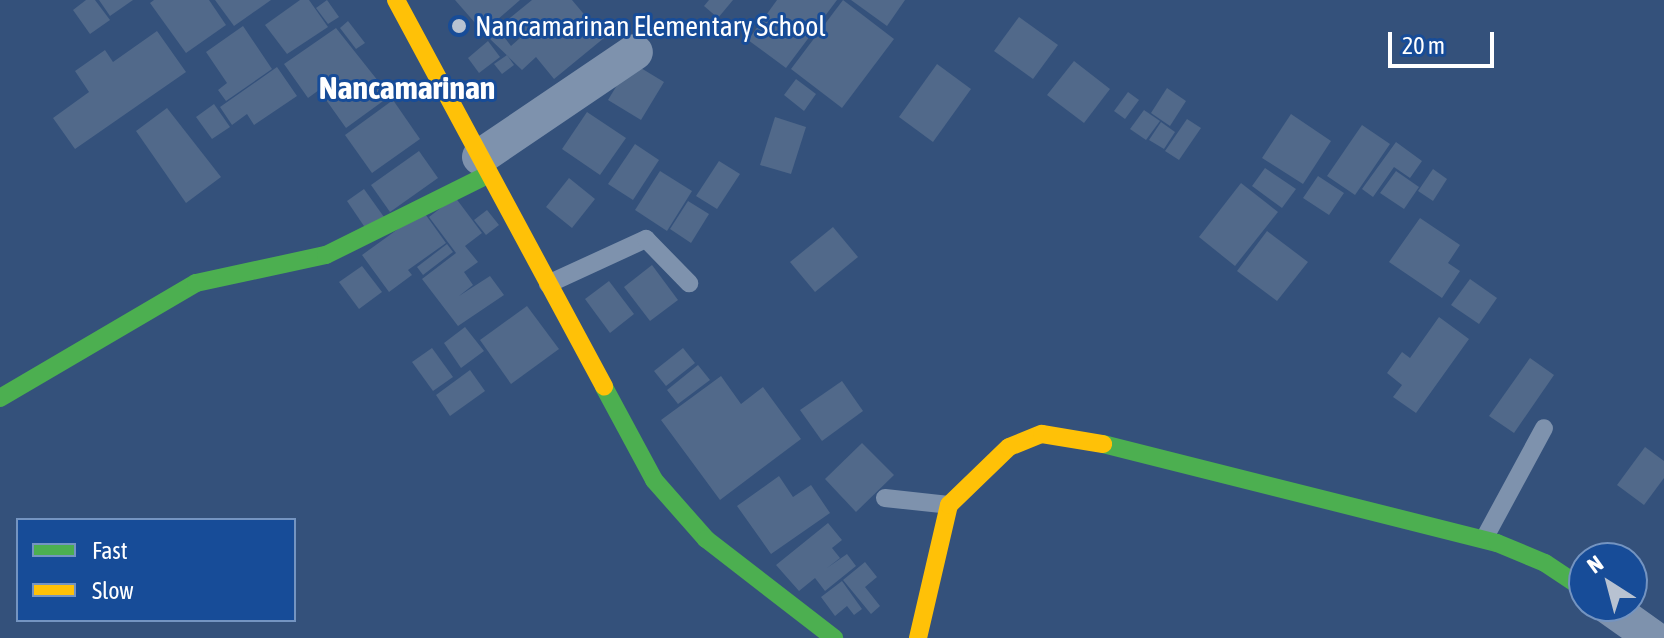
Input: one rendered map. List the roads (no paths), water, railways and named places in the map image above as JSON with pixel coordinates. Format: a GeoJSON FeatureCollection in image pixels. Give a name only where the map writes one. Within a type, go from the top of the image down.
{"type":"FeatureCollection","features":[{"type":"Feature","properties":{"kind":"street"},"geometry":{"type":"LineString","coordinates":[[396,0],[639,455],[672,505],[706,539],[834,638]]}},
{"type":"Feature","properties":{"kind":"street"},"geometry":{"type":"LineString","coordinates":[[0,398],[196,283],[326,255],[485,165],[635,52]]}},
{"type":"Feature","properties":{"kind":"street"},"geometry":{"type":"LineString","coordinates":[[918,638],[941,522],[949,505],[1009,447],[1042,434],[1065,435],[1484,539],[1527,554],[1568,579]]}},
{"type":"Feature","properties":{"kind":"street"},"geometry":{"type":"LineString","coordinates":[[1630,622],[1653,638]]}},
{"type":"Feature","properties":{"kind":"lane"},"geometry":{"type":"LineString","coordinates":[[548,284],[646,239],[689,283]]}},
{"type":"Feature","properties":{"kind":"lane"},"geometry":{"type":"LineString","coordinates":[[1484,539],[1544,428]]}},
{"type":"Feature","properties":{"kind":"lane"},"geometry":{"type":"LineString","coordinates":[[885,498],[949,505]]}},
{"type":"Feature","properties":{"kind":"place","name":"Nancamarinan Elementary School"},"geometry":{"type":"Point","coordinates":[459,26]}},
{"type":"Feature","properties":{"kind":"district","name":"Nancamarinan"},"geometry":{"type":"Point","coordinates":[407,88]}}]}
